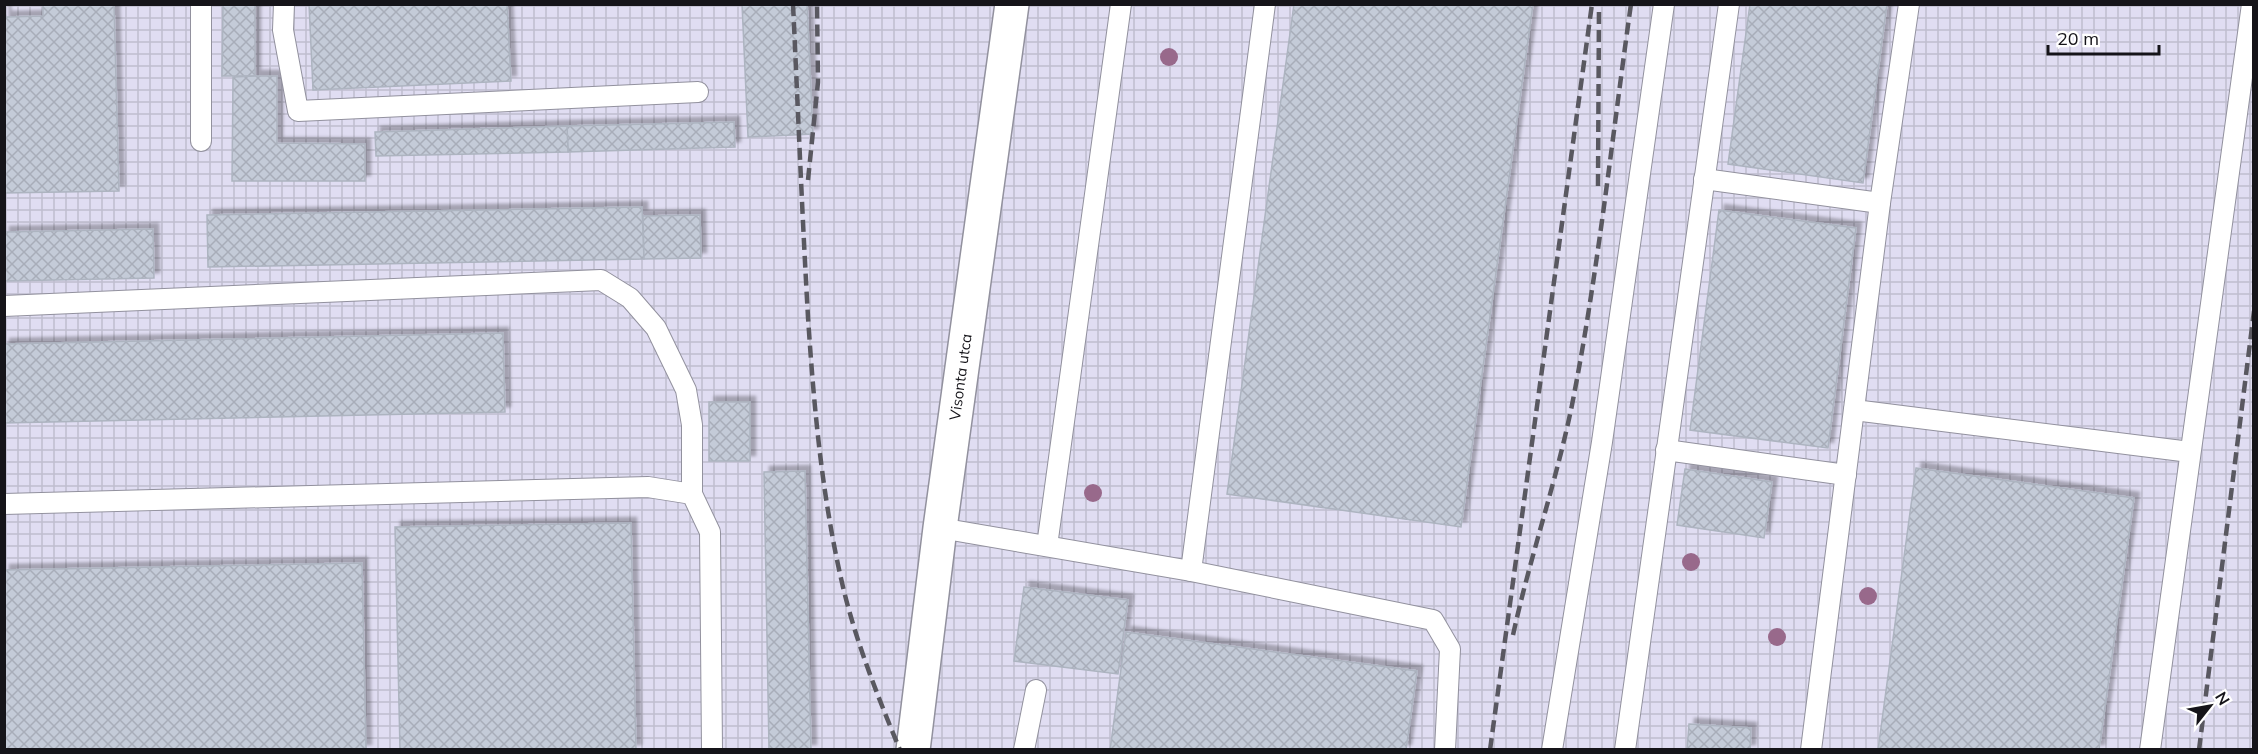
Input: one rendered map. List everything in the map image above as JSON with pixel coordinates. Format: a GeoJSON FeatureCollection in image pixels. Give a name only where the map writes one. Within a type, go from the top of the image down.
{"type":"FeatureCollection","features":[{"type":"Feature","properties":{"kind":"street","name":"Visonta utca"},"geometry":{"type":"LineString","coordinates":[[913,750],[940,528],[1012,4]]}},
{"type":"Feature","properties":{"kind":"lane"},"geometry":{"type":"LineString","coordinates":[[201,4],[201,141]]}},
{"type":"Feature","properties":{"kind":"lane"},"geometry":{"type":"LineString","coordinates":[[284,4],[283,30],[298,111],[698,92]]}},
{"type":"Feature","properties":{"kind":"lane"},"geometry":{"type":"LineString","coordinates":[[1047,546],[1121,4]]}},
{"type":"Feature","properties":{"kind":"lane"},"geometry":{"type":"LineString","coordinates":[[1191,571],[1264,4]]}},
{"type":"Feature","properties":{"kind":"lane"},"geometry":{"type":"LineString","coordinates":[[1552,750],[1602,442],[1664,4]]}},
{"type":"Feature","properties":{"kind":"lane"},"geometry":{"type":"LineString","coordinates":[[1625,750],[1729,4]]}},
{"type":"Feature","properties":{"kind":"lane"},"geometry":{"type":"LineString","coordinates":[[1810,750],[1880,203],[1909,4]]}},
{"type":"Feature","properties":{"kind":"lane"},"geometry":{"type":"LineString","coordinates":[[2150,750],[2252,4]]}},
{"type":"Feature","properties":{"kind":"lane"},"geometry":{"type":"LineString","coordinates":[[1704,179],[1880,203]]}},
{"type":"Feature","properties":{"kind":"lane"},"geometry":{"type":"LineString","coordinates":[[4,306],[601,280],[630,298],[656,328],[686,390],[692,425],[692,494],[710,532],[712,750]]}},
{"type":"Feature","properties":{"kind":"lane"},"geometry":{"type":"LineString","coordinates":[[1854,410],[2190,452]]}},
{"type":"Feature","properties":{"kind":"lane"},"geometry":{"type":"LineString","coordinates":[[1666,450],[1846,475]]}},
{"type":"Feature","properties":{"kind":"lane"},"geometry":{"type":"LineString","coordinates":[[4,504],[648,487],[692,494]]}},
{"type":"Feature","properties":{"kind":"lane"},"geometry":{"type":"LineString","coordinates":[[940,528],[1191,571],[1433,620],[1450,649],[1445,750]]}},
{"type":"Feature","properties":{"kind":"lane"},"geometry":{"type":"LineString","coordinates":[[1024,750],[1036,690]]}},
{"type":"Feature","properties":{"kind":"shaded area"},"geometry":{"type":"Polygon","coordinates":[[[4,5],[2253,5],[2253,749],[5,749],[4,5]]]}},
{"type":"Feature","properties":{"kind":"building"},"geometry":{"type":"Polygon","coordinates":[[[43,4],[114,4],[119,191],[4,193],[4,8],[6,17],[43,16],[43,4]]]}},
{"type":"Feature","properties":{"kind":"building"},"geometry":{"type":"Polygon","coordinates":[[[223,4],[255,4],[255,76],[222,76],[223,4]]]}},
{"type":"Feature","properties":{"kind":"building"},"geometry":{"type":"Polygon","coordinates":[[[309,4],[507,4],[511,81],[313,90],[309,4]]]}},
{"type":"Feature","properties":{"kind":"building"},"geometry":{"type":"Polygon","coordinates":[[[742,4],[807,4],[813,134],[748,137],[742,4]]]}},
{"type":"Feature","properties":{"kind":"building"},"geometry":{"type":"Polygon","coordinates":[[[1294,4],[1533,4],[1461,527],[1227,494],[1294,4]]]}},
{"type":"Feature","properties":{"kind":"building"},"geometry":{"type":"Polygon","coordinates":[[[1750,4],[1887,4],[1863,183],[1728,164],[1750,4]]]}},
{"type":"Feature","properties":{"kind":"building"},"geometry":{"type":"Polygon","coordinates":[[[277,76],[277,143],[365,144],[365,181],[232,181],[233,77],[277,76]]]}},
{"type":"Feature","properties":{"kind":"building"},"geometry":{"type":"Polygon","coordinates":[[[734,122],[735,147],[568,152],[567,126],[734,122]]]}},
{"type":"Feature","properties":{"kind":"building"},"geometry":{"type":"Polygon","coordinates":[[[567,126],[568,152],[376,156],[375,132],[567,126]]]}},
{"type":"Feature","properties":{"kind":"building"},"geometry":{"type":"Polygon","coordinates":[[[642,207],[644,259],[208,267],[207,215],[642,207]]]}},
{"type":"Feature","properties":{"kind":"building"},"geometry":{"type":"Polygon","coordinates":[[[1719,210],[1856,228],[1828,448],[1690,430],[1719,210]]]}},
{"type":"Feature","properties":{"kind":"building"},"geometry":{"type":"Polygon","coordinates":[[[700,215],[701,258],[644,259],[643,216],[700,215]]]}},
{"type":"Feature","properties":{"kind":"building"},"geometry":{"type":"Polygon","coordinates":[[[153,229],[154,278],[4,281],[4,232],[153,229]]]}},
{"type":"Feature","properties":{"kind":"building"},"geometry":{"type":"Polygon","coordinates":[[[503,333],[505,412],[4,423],[4,344],[503,333]]]}},
{"type":"Feature","properties":{"kind":"building"},"geometry":{"type":"Polygon","coordinates":[[[709,402],[750,402],[750,461],[709,461],[709,402]]]}},
{"type":"Feature","properties":{"kind":"building"},"geometry":{"type":"Polygon","coordinates":[[[1916,468],[2134,498],[2099,750],[1878,750],[1916,468]]]}},
{"type":"Feature","properties":{"kind":"building"},"geometry":{"type":"Polygon","coordinates":[[[1685,469],[1772,482],[1764,538],[1677,525],[1685,469]]]}},
{"type":"Feature","properties":{"kind":"building"},"geometry":{"type":"Polygon","coordinates":[[[805,471],[811,750],[769,750],[764,472],[805,471]]]}},
{"type":"Feature","properties":{"kind":"building"},"geometry":{"type":"Polygon","coordinates":[[[631,523],[636,750],[400,750],[395,527],[631,523]]]}},
{"type":"Feature","properties":{"kind":"building"},"geometry":{"type":"Polygon","coordinates":[[[362,563],[366,750],[4,750],[4,570],[362,563]]]}},
{"type":"Feature","properties":{"kind":"building"},"geometry":{"type":"Polygon","coordinates":[[[1024,587],[1128,600],[1118,674],[1014,661],[1024,587]]]}},
{"type":"Feature","properties":{"kind":"building"},"geometry":{"type":"Polygon","coordinates":[[[1126,632],[1417,671],[1406,750],[1110,750],[1126,632]]]}},
{"type":"Feature","properties":{"kind":"building"},"geometry":{"type":"Polygon","coordinates":[[[1689,724],[1751,728],[1750,750],[1687,750],[1689,724]]]}},
{"type":"Feature","properties":{"kind":"railway"},"geometry":{"type":"LineString","coordinates":[[793,4],[808,317],[824,486],[848,608],[868,669],[900,750]]}},
{"type":"Feature","properties":{"kind":"railway"},"geometry":{"type":"LineString","coordinates":[[808,180],[818,82],[817,4]]}},
{"type":"Feature","properties":{"kind":"railway"},"geometry":{"type":"LineString","coordinates":[[1490,750],[1592,4]]}},
{"type":"Feature","properties":{"kind":"railway"},"geometry":{"type":"LineString","coordinates":[[1513,635],[1572,405],[1597,255],[1631,4]]}},
{"type":"Feature","properties":{"kind":"railway"},"geometry":{"type":"LineString","coordinates":[[1598,186],[1599,6]]}},
{"type":"Feature","properties":{"kind":"railway"},"geometry":{"type":"LineString","coordinates":[[2199,750],[2254,311]]}}]}
